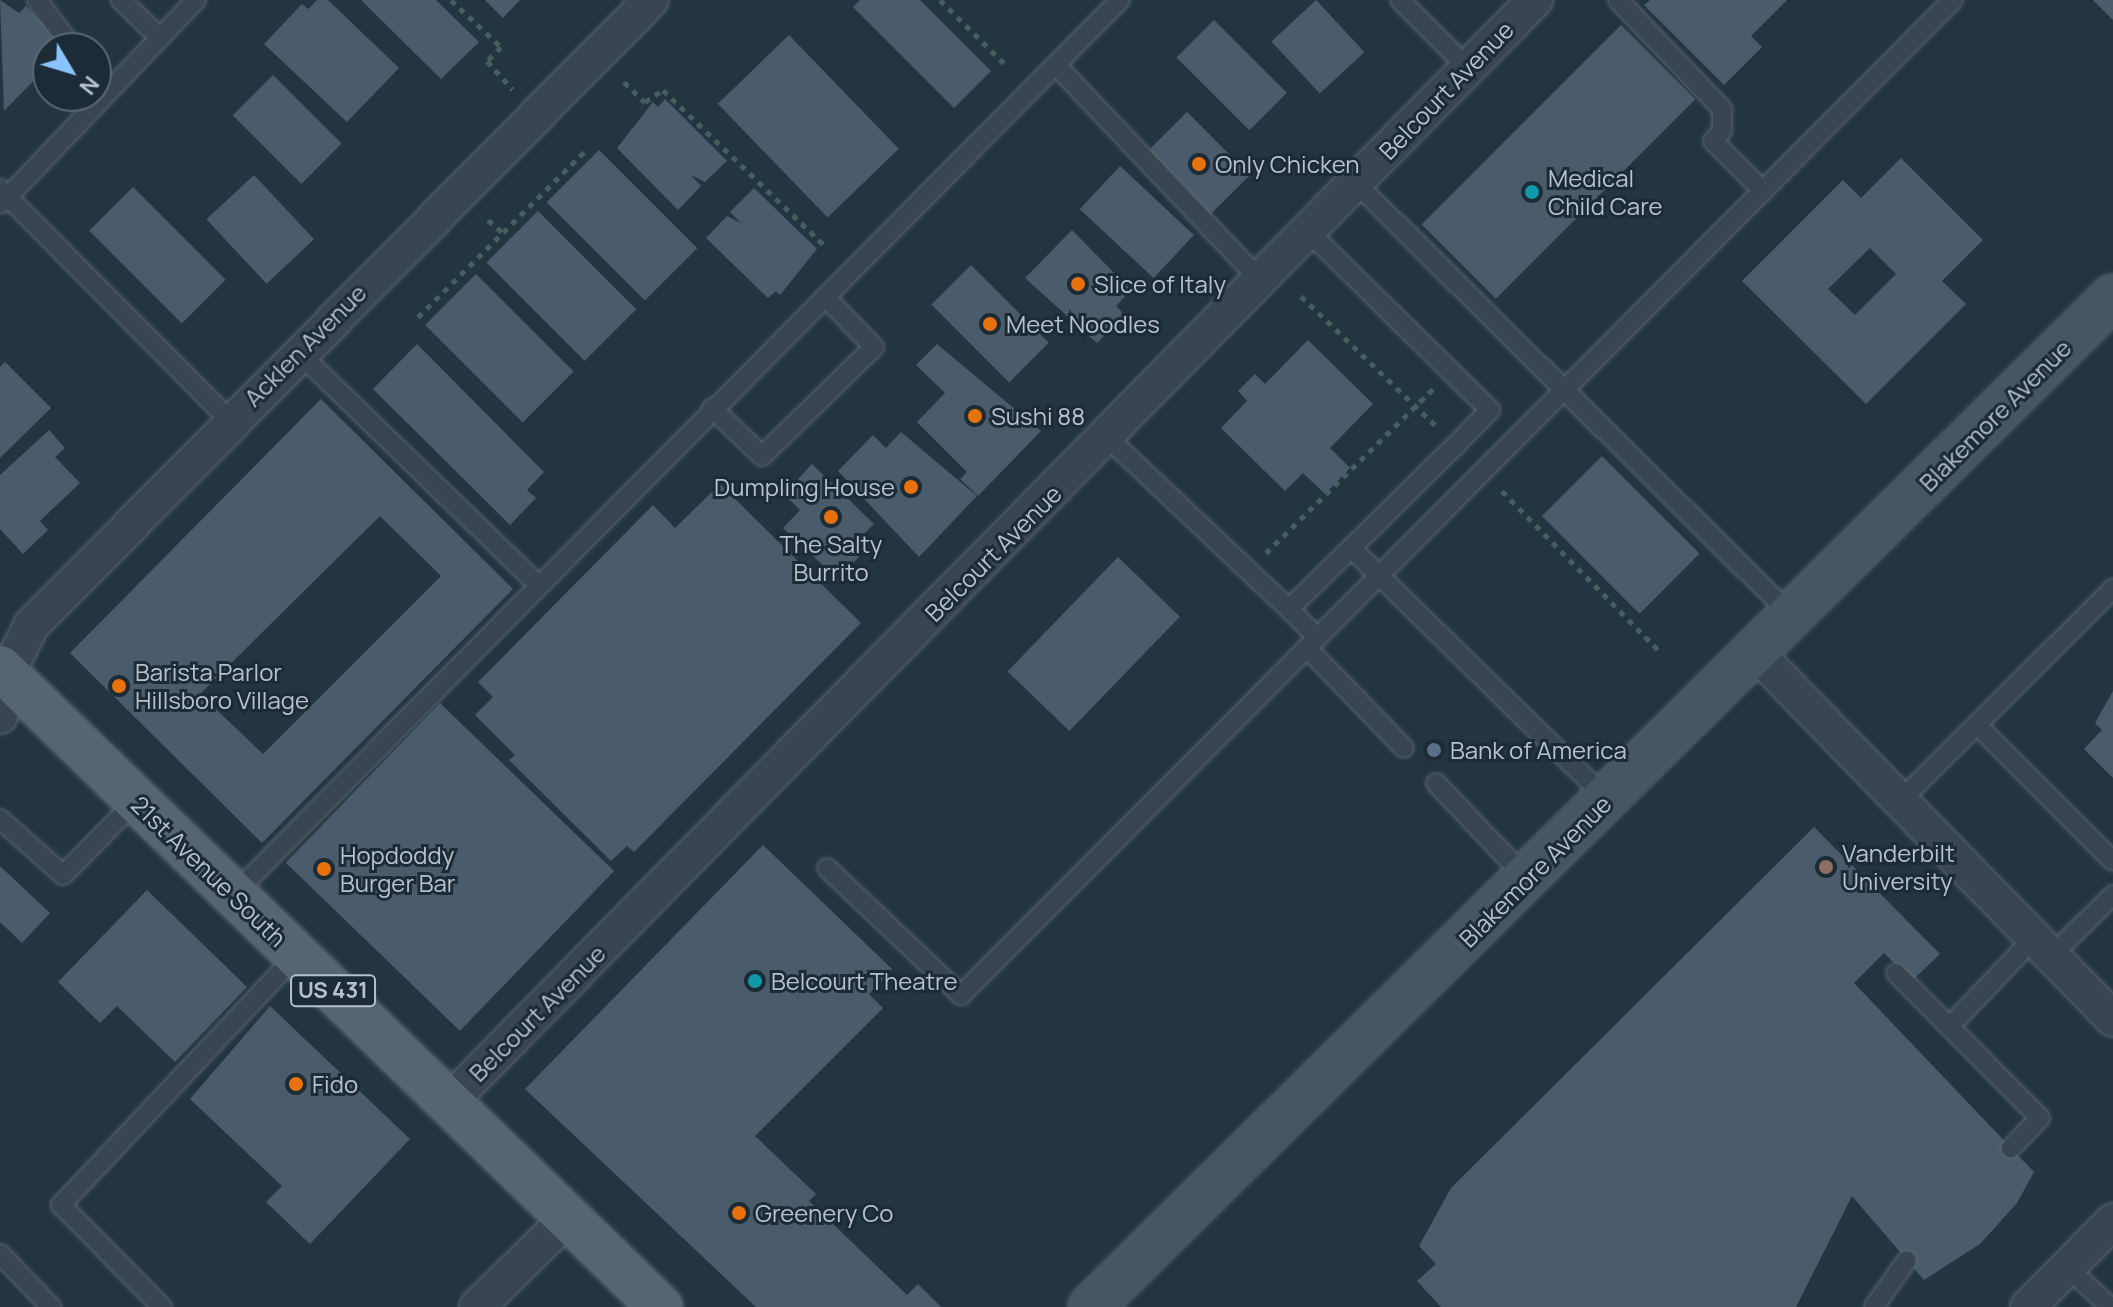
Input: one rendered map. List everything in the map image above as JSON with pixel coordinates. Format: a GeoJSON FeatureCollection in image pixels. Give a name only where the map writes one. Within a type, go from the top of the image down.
{"type":"FeatureCollection","features":[{"type":"Feature","properties":{"kind":"main road","name":"Blakemore Avenue"},"geometry":{"type":"LineString","coordinates":[[1091,1307],[1528,880],[2113,297]]}},
{"type":"Feature","properties":{"kind":"main road","name":"21st Avenue South"},"geometry":{"type":"LineString","coordinates":[[2,686],[136,801],[660,1307]]}},
{"type":"Feature","properties":{"kind":"street","name":"Acklen Avenue"},"geometry":{"type":"LineString","coordinates":[[2,686],[31,626],[298,352],[651,0]]}},
{"type":"Feature","properties":{"kind":"street","name":"Belcourt Avenue"},"geometry":{"type":"LineString","coordinates":[[448,1103],[1108,438],[1535,0]]}},
{"type":"Feature","properties":{"kind":"street"},"geometry":{"type":"LineString","coordinates":[[1756,653],[2113,1019]]}},
{"type":"Feature","properties":{"kind":"street"},"geometry":{"type":"LineString","coordinates":[[477,1307],[567,1219]]}},
{"type":"Feature","properties":{"kind":"street"},"geometry":{"type":"LineString","coordinates":[[2028,1307],[2113,1221]]}},
{"type":"Feature","properties":{"kind":"lane"},"geometry":{"type":"LineString","coordinates":[[37,0],[61,32]]}},
{"type":"Feature","properties":{"kind":"lane"},"geometry":{"type":"LineString","coordinates":[[121,0],[159,37]]}},
{"type":"Feature","properties":{"kind":"lane"},"geometry":{"type":"LineString","coordinates":[[112,79],[196,0]]}},
{"type":"Feature","properties":{"kind":"lane"},"geometry":{"type":"LineString","coordinates":[[233,895],[536,583],[1120,0]]}},
{"type":"Feature","properties":{"kind":"lane"},"geometry":{"type":"LineString","coordinates":[[1400,0],[1467,67]]}},
{"type":"Feature","properties":{"kind":"lane"},"geometry":{"type":"LineString","coordinates":[[1618,0],[1722,109],[1722,131],[1713,141],[1763,191]]}},
{"type":"Feature","properties":{"kind":"lane"},"geometry":{"type":"LineString","coordinates":[[827,868],[961,995],[1953,0]]}},
{"type":"Feature","properties":{"kind":"lane"},"geometry":{"type":"LineString","coordinates":[[1056,65],[1261,281]]}},
{"type":"Feature","properties":{"kind":"lane"},"geometry":{"type":"LineString","coordinates":[[80,112],[3,197],[230,421]]}},
{"type":"Feature","properties":{"kind":"lane"},"geometry":{"type":"LineString","coordinates":[[1356,183],[1793,617]]}},
{"type":"Feature","properties":{"kind":"lane"},"geometry":{"type":"LineString","coordinates":[[1289,609],[1490,410],[1309,232]]}},
{"type":"Feature","properties":{"kind":"lane"},"geometry":{"type":"LineString","coordinates":[[712,408],[762,456],[874,347],[825,297]]}},
{"type":"Feature","properties":{"kind":"lane"},"geometry":{"type":"LineString","coordinates":[[298,352],[536,583]]}},
{"type":"Feature","properties":{"kind":"lane"},"geometry":{"type":"LineString","coordinates":[[1108,438],[1289,609],[1312,642],[1404,748]]}},
{"type":"Feature","properties":{"kind":"lane"},"geometry":{"type":"LineString","coordinates":[[1351,548],[1608,800]]}},
{"type":"Feature","properties":{"kind":"lane"},"geometry":{"type":"LineString","coordinates":[[1900,801],[2113,589]]}},
{"type":"Feature","properties":{"kind":"lane"},"geometry":{"type":"LineString","coordinates":[[1977,725],[2113,861]]}},
{"type":"Feature","properties":{"kind":"lane"},"geometry":{"type":"LineString","coordinates":[[1436,783],[1528,880]]}},
{"type":"Feature","properties":{"kind":"lane"},"geometry":{"type":"LineString","coordinates":[[0,819],[63,875],[136,801]]}},
{"type":"Feature","properties":{"kind":"lane"},"geometry":{"type":"LineString","coordinates":[[1950,1026],[2042,947],[2113,895]]}},
{"type":"Feature","properties":{"kind":"lane"},"geometry":{"type":"LineString","coordinates":[[162,1307],[61,1205],[296,956]]}},
{"type":"Feature","properties":{"kind":"lane"},"geometry":{"type":"LineString","coordinates":[[1896,973],[2040,1118],[2011,1148]]}},
{"type":"Feature","properties":{"kind":"lane"},"geometry":{"type":"LineString","coordinates":[[0,1254],[51,1307]]}},
{"type":"Feature","properties":{"kind":"lane"},"geometry":{"type":"LineString","coordinates":[[1874,1307],[1907,1260]]}},
{"type":"Feature","properties":{"kind":"lane"},"geometry":{"type":"LineString","coordinates":[[2067,1267],[2110,1307]]}},
{"type":"Feature","properties":{"kind":"path"},"geometry":{"type":"LineString","coordinates":[[451,0],[501,47],[487,61],[513,91]]}},
{"type":"Feature","properties":{"kind":"path"},"geometry":{"type":"LineString","coordinates":[[940,0],[1008,67]]}},
{"type":"Feature","properties":{"kind":"path"},"geometry":{"type":"LineString","coordinates":[[624,82],[645,102],[663,90],[826,247]]}},
{"type":"Feature","properties":{"kind":"path"},"geometry":{"type":"LineString","coordinates":[[418,317],[587,149]]}},
{"type":"Feature","properties":{"kind":"path"},"geometry":{"type":"LineString","coordinates":[[488,220],[503,233]]}},
{"type":"Feature","properties":{"kind":"path"},"geometry":{"type":"LineString","coordinates":[[1301,296],[1456,445]]}},
{"type":"Feature","properties":{"kind":"path"},"geometry":{"type":"LineString","coordinates":[[1248,570],[1450,371]]}},
{"type":"Feature","properties":{"kind":"path"},"geometry":{"type":"LineString","coordinates":[[1483,472],[1661,653]]}},
{"type":"Feature","properties":{"kind":"building"},"geometry":{"type":"Polygon","coordinates":[[[0,0],[19,13],[26,6],[52,32],[32,32],[32,82],[4,111],[0,0]]]}},
{"type":"Feature","properties":{"kind":"building"},"geometry":{"type":"Polygon","coordinates":[[[317,0],[328,0],[399,68],[347,122],[264,44],[302,4],[308,9],[317,0]]]}},
{"type":"Feature","properties":{"kind":"building"},"geometry":{"type":"Polygon","coordinates":[[[361,0],[436,0],[479,42],[441,79],[361,0]]]}},
{"type":"Feature","properties":{"kind":"building"},"geometry":{"type":"Polygon","coordinates":[[[485,0],[520,0],[503,18],[485,0]]]}},
{"type":"Feature","properties":{"kind":"building"},"geometry":{"type":"Polygon","coordinates":[[[860,0],[920,0],[991,71],[954,108],[853,7],[860,0]]]}},
{"type":"Feature","properties":{"kind":"building"},"geometry":{"type":"Polygon","coordinates":[[[1316,0],[1364,52],[1320,94],[1271,42],[1316,0]]]}},
{"type":"Feature","properties":{"kind":"building"},"geometry":{"type":"Polygon","coordinates":[[[1650,0],[1787,0],[1751,36],[1762,47],[1724,85],[1644,5],[1650,0]]]}},
{"type":"Feature","properties":{"kind":"building"},"geometry":{"type":"Polygon","coordinates":[[[2093,0],[2113,0],[2113,20],[2093,0]]]}},
{"type":"Feature","properties":{"kind":"building"},"geometry":{"type":"Polygon","coordinates":[[[1214,20],[1287,93],[1249,130],[1177,57],[1214,20]]]}},
{"type":"Feature","properties":{"kind":"building","name":"Medical Child Care"},"geometry":{"type":"Polygon","coordinates":[[[1621,25],[1695,99],[1496,299],[1422,224],[1621,25]]]}},
{"type":"Feature","properties":{"kind":"building"},"geometry":{"type":"Polygon","coordinates":[[[789,35],[899,149],[828,217],[718,104],[789,35]]]}},
{"type":"Feature","properties":{"kind":"building"},"geometry":{"type":"Polygon","coordinates":[[[273,75],[342,144],[301,184],[233,115],[273,75]]]}},
{"type":"Feature","properties":{"kind":"building"},"geometry":{"type":"Polygon","coordinates":[[[665,99],[727,161],[705,182],[691,175],[701,186],[678,210],[617,148],[653,102],[658,107],[665,99]]]}},
{"type":"Feature","properties":{"kind":"building","name":"Only Chicken"},"geometry":{"type":"Polygon","coordinates":[[[1187,112],[1250,175],[1210,215],[1147,152],[1187,112]]]}},
{"type":"Feature","properties":{"kind":"building"},"geometry":{"type":"Polygon","coordinates":[[[599,150],[697,248],[645,301],[547,202],[599,150]]]}},
{"type":"Feature","properties":{"kind":"building"},"geometry":{"type":"Polygon","coordinates":[[[1901,158],[1983,240],[1942,281],[1966,304],[1866,404],[1742,281],[1843,180],[1861,198],[1901,158]],[[1870,248],[1828,289],[1855,315],[1896,274],[1870,248]]]}},
{"type":"Feature","properties":{"kind":"building"},"geometry":{"type":"Polygon","coordinates":[[[1120,166],[1194,235],[1154,278],[1080,209],[1120,166]]]}},
{"type":"Feature","properties":{"kind":"building"},"geometry":{"type":"Polygon","coordinates":[[[254,175],[314,239],[266,284],[206,219],[254,175]]]}},
{"type":"Feature","properties":{"kind":"building"},"geometry":{"type":"Polygon","coordinates":[[[133,187],[226,280],[182,323],[89,231],[133,187]]]}},
{"type":"Feature","properties":{"kind":"building"},"geometry":{"type":"Polygon","coordinates":[[[754,188],[817,249],[780,295],[776,291],[768,298],[706,238],[727,216],[741,223],[730,212],[754,188]]]}},
{"type":"Feature","properties":{"kind":"building"},"geometry":{"type":"Polygon","coordinates":[[[538,211],[636,309],[585,361],[486,263],[538,211]]]}},
{"type":"Feature","properties":{"kind":"building","name":"Slice of Italy"},"geometry":{"type":"Polygon","coordinates":[[[1072,230],[1131,290],[1116,306],[1125,315],[1097,343],[1025,278],[1072,230]]]}},
{"type":"Feature","properties":{"kind":"building","name":"Meet Noodles"},"geometry":{"type":"Polygon","coordinates":[[[971,265],[1049,343],[1009,382],[931,305],[971,265]]]}},
{"type":"Feature","properties":{"kind":"building"},"geometry":{"type":"Polygon","coordinates":[[[476,274],[574,372],[523,422],[425,325],[476,274]]]}},
{"type":"Feature","properties":{"kind":"building"},"geometry":{"type":"Polygon","coordinates":[[[1308,340],[1373,404],[1330,448],[1350,468],[1325,494],[1303,473],[1285,491],[1221,428],[1247,401],[1238,391],[1255,374],[1265,384],[1308,340]]]}},
{"type":"Feature","properties":{"kind":"building"},"geometry":{"type":"Polygon","coordinates":[[[417,344],[544,472],[527,490],[536,498],[510,525],[373,389],[417,344]]]}},
{"type":"Feature","properties":{"kind":"building","name":"Sushi 88"},"geometry":{"type":"Polygon","coordinates":[[[937,344],[1041,431],[978,496],[960,479],[967,472],[917,422],[945,393],[916,365],[937,344]]]}},
{"type":"Feature","properties":{"kind":"building"},"geometry":{"type":"Polygon","coordinates":[[[5,362],[51,408],[0,458],[0,367],[5,362]]]}},
{"type":"Feature","properties":{"kind":"building"},"geometry":{"type":"Polygon","coordinates":[[[321,399],[513,589],[262,843],[70,653],[321,399]],[[380,516],[200,694],[263,754],[441,576],[380,516]]]}},
{"type":"Feature","properties":{"kind":"building"},"geometry":{"type":"Polygon","coordinates":[[[49,430],[65,448],[55,457],[80,483],[40,521],[48,530],[23,554],[0,529],[0,475],[49,430]]]}},
{"type":"Feature","properties":{"kind":"building","name":"Dumpling House"},"geometry":{"type":"Polygon","coordinates":[[[901,432],[977,496],[919,557],[838,471],[873,435],[886,448],[901,432]]]}},
{"type":"Feature","properties":{"kind":"building"},"geometry":{"type":"Polygon","coordinates":[[[1602,456],[1700,554],[1639,614],[1542,516],[1602,456]]]}},
{"type":"Feature","properties":{"kind":"building","name":"The Salty Burrito"},"geometry":{"type":"Polygon","coordinates":[[[812,464],[874,524],[857,541],[866,549],[845,572],[835,564],[829,571],[783,528],[800,510],[789,499],[796,492],[791,487],[812,464]]]}},
{"type":"Feature","properties":{"kind":"building"},"geometry":{"type":"Polygon","coordinates":[[[720,484],[861,623],[634,852],[627,846],[611,861],[509,760],[515,755],[475,715],[493,697],[478,682],[653,505],[675,528],[720,484]]]}},
{"type":"Feature","properties":{"kind":"building"},"geometry":{"type":"Polygon","coordinates":[[[1118,557],[1180,617],[1069,731],[1008,671],[1118,557]]]}},
{"type":"Feature","properties":{"kind":"building"},"geometry":{"type":"Polygon","coordinates":[[[2113,691],[2113,778],[2084,749],[2102,730],[2095,723],[2113,691]]]}},
{"type":"Feature","properties":{"kind":"building"},"geometry":{"type":"Polygon","coordinates":[[[440,703],[614,871],[460,1031],[286,863],[440,703]]]}},
{"type":"Feature","properties":{"kind":"building"},"geometry":{"type":"Polygon","coordinates":[[[1814,827],[1940,954],[1912,981],[1884,953],[1854,983],[2034,1172],[2017,1203],[1980,1244],[1924,1280],[1852,1196],[1796,1307],[1441,1307],[1417,1281],[1436,1264],[1419,1246],[1451,1188],[1814,827]]]}},
{"type":"Feature","properties":{"kind":"building"},"geometry":{"type":"Polygon","coordinates":[[[763,845],[892,969],[869,994],[883,1008],[755,1136],[816,1194],[809,1201],[907,1295],[918,1284],[941,1307],[756,1307],[525,1089],[763,845]]]}},
{"type":"Feature","properties":{"kind":"building"},"geometry":{"type":"Polygon","coordinates":[[[0,866],[50,913],[22,943],[0,922],[0,866]]]}},
{"type":"Feature","properties":{"kind":"building"},"geometry":{"type":"Polygon","coordinates":[[[147,890],[247,987],[175,1062],[117,1006],[100,1023],[58,982],[147,890]]]}},
{"type":"Feature","properties":{"kind":"building"},"geometry":{"type":"Polygon","coordinates":[[[270,1006],[410,1139],[310,1244],[266,1202],[282,1186],[190,1099],[270,1006]]]}},
{"type":"Feature","properties":{"kind":"place","name":"Only Chicken"},"geometry":{"type":"Point","coordinates":[1199,164]}},
{"type":"Feature","properties":{"kind":"place","name":"Medical Child Care"},"geometry":{"type":"Point","coordinates":[1532,192]}},
{"type":"Feature","properties":{"kind":"place","name":"Slice of Italy"},"geometry":{"type":"Point","coordinates":[1078,284]}},
{"type":"Feature","properties":{"kind":"place","name":"Meet Noodles"},"geometry":{"type":"Point","coordinates":[990,324]}},
{"type":"Feature","properties":{"kind":"place","name":"Sushi 88"},"geometry":{"type":"Point","coordinates":[975,416]}},
{"type":"Feature","properties":{"kind":"place","name":"Dumpling House"},"geometry":{"type":"Point","coordinates":[911,487]}},
{"type":"Feature","properties":{"kind":"place","name":"The Salty Burrito"},"geometry":{"type":"Point","coordinates":[831,517]}},
{"type":"Feature","properties":{"kind":"place","name":"Barista Parlor Hillsboro Village"},"geometry":{"type":"Point","coordinates":[119,686]}},
{"type":"Feature","properties":{"kind":"place","name":"Bank of America"},"geometry":{"type":"Point","coordinates":[1434,750]}},
{"type":"Feature","properties":{"kind":"place","name":"Vanderbilt University"},"geometry":{"type":"Point","coordinates":[1826,867]}},
{"type":"Feature","properties":{"kind":"place","name":"Hopdoddy Burger Bar"},"geometry":{"type":"Point","coordinates":[324,869]}},
{"type":"Feature","properties":{"kind":"place","name":"Belcourt Theatre"},"geometry":{"type":"Point","coordinates":[755,981]}},
{"type":"Feature","properties":{"kind":"place","name":"Fido"},"geometry":{"type":"Point","coordinates":[296,1084]}},
{"type":"Feature","properties":{"kind":"place","name":"Greenery Co"},"geometry":{"type":"Point","coordinates":[739,1213]}}]}
